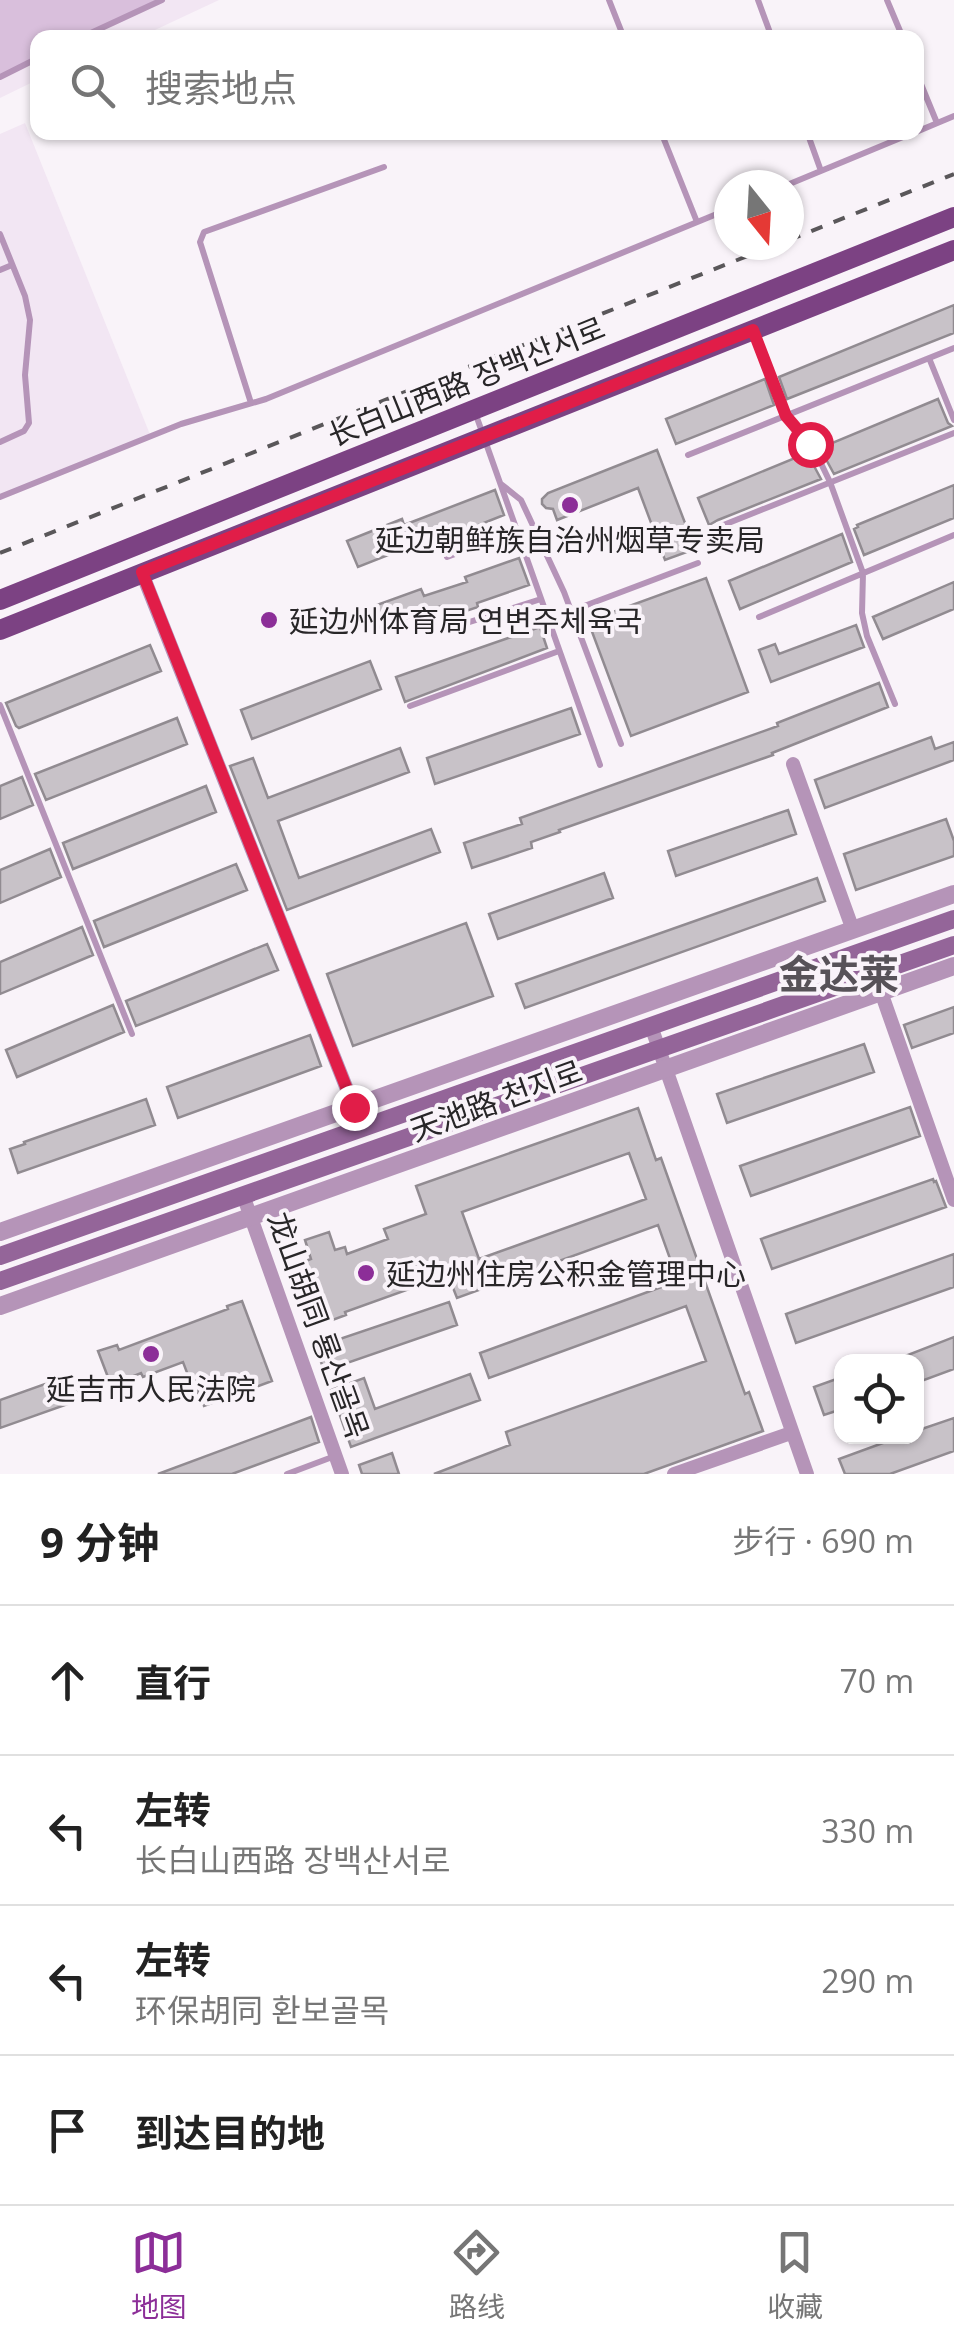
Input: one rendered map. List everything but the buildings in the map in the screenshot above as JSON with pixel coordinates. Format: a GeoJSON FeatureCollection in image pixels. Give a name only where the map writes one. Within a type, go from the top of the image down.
{"type":"FeatureCollection","features":[{"type":"Feature","properties":{"kind":"main road","name":"长白山西路 장백산서로"},"geometry":{"type":"LineString","coordinates":[[0,600],[954,217]]}},
{"type":"Feature","properties":{"kind":"main road","name":"长白山西路 장백산서로"},"geometry":{"type":"LineString","coordinates":[[0,630],[954,250]]}},
{"type":"Feature","properties":{"kind":"main road","name":"天池路 천지로"},"geometry":{"type":"LineString","coordinates":[[0,1256],[954,919]]}},
{"type":"Feature","properties":{"kind":"main road","name":"天池路 천지로"},"geometry":{"type":"LineString","coordinates":[[0,1281],[954,944]]}},
{"type":"Feature","properties":{"kind":"street"},"geometry":{"type":"LineString","coordinates":[[142,572],[354,1107]]}},
{"type":"Feature","properties":{"kind":"street"},"geometry":{"type":"LineString","coordinates":[[793,764],[853,930]]}},
{"type":"Feature","properties":{"kind":"street","name":"天池路 천지로"},"geometry":{"type":"LineString","coordinates":[[0,1232],[954,894]]}},
{"type":"Feature","properties":{"kind":"street","name":"天池路 천지로"},"geometry":{"type":"LineString","coordinates":[[0,1306],[954,966]]}},
{"type":"Feature","properties":{"kind":"street"},"geometry":{"type":"LineString","coordinates":[[880,992],[954,1200]]}},
{"type":"Feature","properties":{"kind":"street"},"geometry":{"type":"LineString","coordinates":[[651,1026],[806,1474]]}},
{"type":"Feature","properties":{"kind":"street","name":"龙山胡同 룡산골목"},"geometry":{"type":"LineString","coordinates":[[243,1196],[342,1474]]}},
{"type":"Feature","properties":{"kind":"street"},"geometry":{"type":"LineString","coordinates":[[674,1474],[791,1433]]}},
{"type":"Feature","properties":{"kind":"lane"},"geometry":{"type":"LineString","coordinates":[[97,30],[162,0]]}},
{"type":"Feature","properties":{"kind":"lane"},"geometry":{"type":"LineString","coordinates":[[609,0],[621,30]]}},
{"type":"Feature","properties":{"kind":"lane"},"geometry":{"type":"LineString","coordinates":[[758,0],[769,30]]}},
{"type":"Feature","properties":{"kind":"lane"},"geometry":{"type":"LineString","coordinates":[[888,0],[899,30]]}},
{"type":"Feature","properties":{"kind":"lane"},"geometry":{"type":"LineString","coordinates":[[0,77],[30,62]]}},
{"type":"Feature","properties":{"kind":"lane"},"geometry":{"type":"LineString","coordinates":[[924,91],[937,123]]}},
{"type":"Feature","properties":{"kind":"lane"},"geometry":{"type":"LineString","coordinates":[[924,129],[954,116]]}},
{"type":"Feature","properties":{"kind":"lane"},"geometry":{"type":"LineString","coordinates":[[665,140],[697,222]]}},
{"type":"Feature","properties":{"kind":"lane"},"geometry":{"type":"LineString","coordinates":[[810,140],[822,171]]}},
{"type":"Feature","properties":{"kind":"lane"},"geometry":{"type":"LineString","coordinates":[[804,178],[897,140]]}},
{"type":"Feature","properties":{"kind":"lane"},"geometry":{"type":"LineString","coordinates":[[252,404],[200,242],[204,232],[384,167]]}},
{"type":"Feature","properties":{"kind":"lane"},"geometry":{"type":"LineString","coordinates":[[0,497],[181,424],[252,404],[714,215]]}},
{"type":"Feature","properties":{"kind":"lane"},"geometry":{"type":"LineString","coordinates":[[0,234],[25,296],[30,320],[24,375],[29,423],[24,431],[0,442]]}},
{"type":"Feature","properties":{"kind":"lane"},"geometry":{"type":"LineString","coordinates":[[0,270],[12,264]]}},
{"type":"Feature","properties":{"kind":"lane"},"geometry":{"type":"LineString","coordinates":[[753,330],[786,416],[816,453],[830,482],[864,573],[864,622],[895,704]]}},
{"type":"Feature","properties":{"kind":"lane"},"geometry":{"type":"LineString","coordinates":[[688,456],[954,348]]}},
{"type":"Feature","properties":{"kind":"lane"},"geometry":{"type":"LineString","coordinates":[[929,358],[954,420]]}},
{"type":"Feature","properties":{"kind":"lane"},"geometry":{"type":"LineString","coordinates":[[474,410],[600,765]]}},
{"type":"Feature","properties":{"kind":"lane"},"geometry":{"type":"LineString","coordinates":[[720,526],[954,433]]}},
{"type":"Feature","properties":{"kind":"lane"},"geometry":{"type":"LineString","coordinates":[[500,484],[521,500],[571,611],[621,744]]}},
{"type":"Feature","properties":{"kind":"lane"},"geometry":{"type":"LineString","coordinates":[[446,556],[517,530]]}},
{"type":"Feature","properties":{"kind":"lane"},"geometry":{"type":"LineString","coordinates":[[759,618],[954,534]]}},
{"type":"Feature","properties":{"kind":"lane"},"geometry":{"type":"LineString","coordinates":[[571,611],[698,563]]}},
{"type":"Feature","properties":{"kind":"lane"},"geometry":{"type":"LineString","coordinates":[[454,627],[541,598]]}},
{"type":"Feature","properties":{"kind":"lane"},"geometry":{"type":"LineString","coordinates":[[410,706],[560,652]]}},
{"type":"Feature","properties":{"kind":"lane"},"geometry":{"type":"LineString","coordinates":[[0,705],[132,1034]]}},
{"type":"Feature","properties":{"kind":"lane"},"geometry":{"type":"LineString","coordinates":[[287,1474],[336,1456]]}},
{"type":"Feature","properties":{"kind":"shaded area"},"geometry":{"type":"Polygon","coordinates":[[[0,0],[219,0],[155,30],[30,30],[30,83],[0,98],[0,0]]]}},
{"type":"Feature","properties":{"kind":"shaded area"},"geometry":{"type":"Polygon","coordinates":[[[0,0],[156,0],[93,30],[30,30],[30,60],[0,75],[0,0]]]}},
{"type":"Feature","properties":{"kind":"shaded area"},"geometry":{"type":"Polygon","coordinates":[[[25,123],[151,437],[0,496],[0,134],[25,123]]]}},
{"type":"Feature","properties":{"kind":"railway"},"geometry":{"type":"LineString","coordinates":[[804,234],[954,174]]}},
{"type":"Feature","properties":{"kind":"railway"},"geometry":{"type":"LineString","coordinates":[[0,553],[737,260]]}},
{"type":"Feature","properties":{"kind":"place","name":"延边朝鲜族自治州烟草专卖局"},"geometry":{"type":"Point","coordinates":[570,505]}},
{"type":"Feature","properties":{"kind":"place","name":"延边州体育局 연변주체육국"},"geometry":{"type":"Point","coordinates":[269,620]}},
{"type":"Feature","properties":{"kind":"place","name":"延边州住房公积金管理中心"},"geometry":{"type":"Point","coordinates":[366,1273]}},
{"type":"Feature","properties":{"kind":"place","name":"延吉市人民法院"},"geometry":{"type":"Point","coordinates":[151,1354]}},
{"type":"Feature","properties":{"kind":"district","name":"金达莱"},"geometry":{"type":"Point","coordinates":[839,973]}},
{"type":"Feature","properties":{"kind":"route"},"geometry":{"type":"LineString","coordinates":[[354,1107],[142,572],[753,330],[786,416],[810,444]]}}]}
